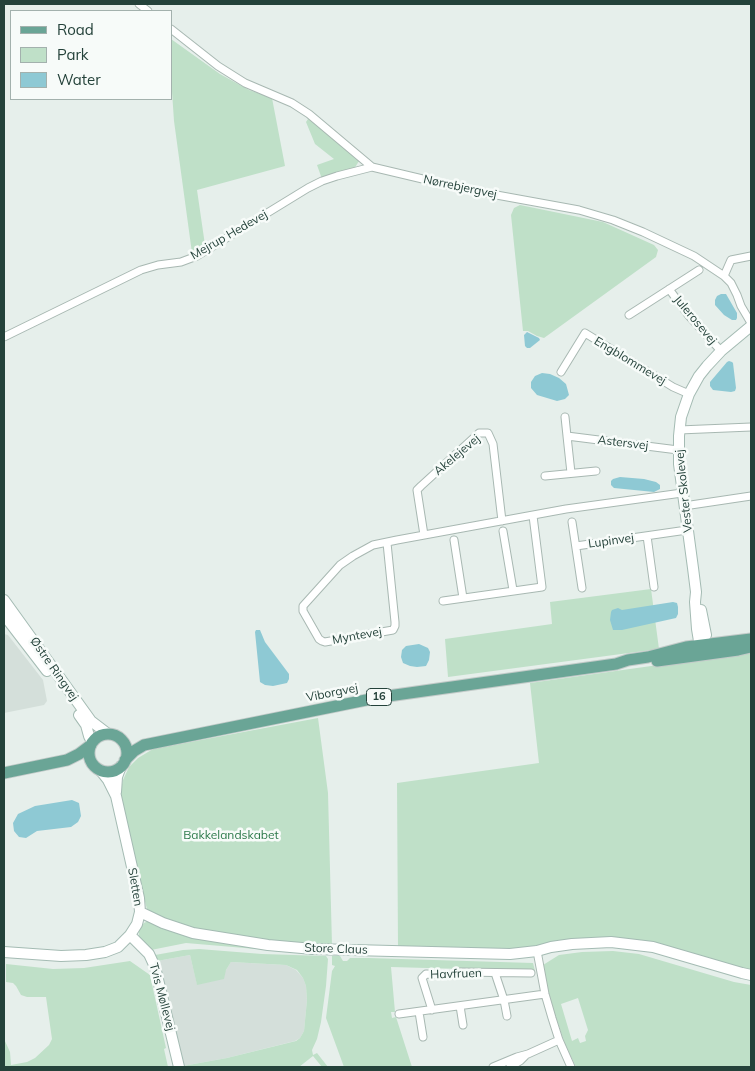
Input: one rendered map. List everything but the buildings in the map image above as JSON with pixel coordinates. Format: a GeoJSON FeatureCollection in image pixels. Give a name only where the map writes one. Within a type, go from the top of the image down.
{"type":"FeatureCollection","features":[{"type":"Feature","properties":{"kind":"main road","name":"Viborgvej"},"geometry":{"type":"LineString","coordinates":[[616,664],[686,647],[704,640],[751,638]]}},
{"type":"Feature","properties":{"kind":"main road"},"geometry":{"type":"LineString","coordinates":[[648,663],[658,658],[694,651],[704,640]]}},
{"type":"Feature","properties":{"kind":"main road","name":"Viborgvej"},"geometry":{"type":"LineString","coordinates":[[123,763],[134,751],[144,745],[382,697],[616,664],[648,663],[751,648]]}},
{"type":"Feature","properties":{"kind":"main road","name":"16"},"geometry":{"type":"LineString","coordinates":[[4,773],[67,760],[79,754],[101,735],[108,734],[121,740]]}},
{"type":"Feature","properties":{"kind":"main road","name":"Viborgvej"},"geometry":{"type":"LineString","coordinates":[[121,740],[144,745]]}},
{"type":"Feature","properties":{"kind":"main road"},"geometry":{"type":"LineString","coordinates":[[121,740],[126,749],[123,763]]}},
{"type":"Feature","properties":{"kind":"main road"},"geometry":{"type":"LineString","coordinates":[[91,743],[89,756],[97,768]]}},
{"type":"Feature","properties":{"kind":"main road","name":"16"},"geometry":{"type":"LineString","coordinates":[[67,760],[85,762],[97,768],[111,771],[123,763]]}},
{"type":"Feature","properties":{"kind":"street","name":"Nørrebjergvej"},"geometry":{"type":"LineString","coordinates":[[172,30],[218,66],[245,83],[292,103],[309,114],[372,167],[469,190],[579,210],[613,220],[694,256],[724,276],[731,283],[751,325]]}},
{"type":"Feature","properties":{"kind":"street","name":"Mejrup Hedevej"},"geometry":{"type":"LineString","coordinates":[[4,337],[141,270],[158,265],[181,262],[197,256],[322,180],[372,167]]}},
{"type":"Feature","properties":{"kind":"street"},"geometry":{"type":"LineString","coordinates":[[724,276],[731,260],[751,256]]}},
{"type":"Feature","properties":{"kind":"street","name":"Julerosevej"},"geometry":{"type":"LineString","coordinates":[[629,315],[698,270]]}},
{"type":"Feature","properties":{"kind":"street","name":"Julerosevej"},"geometry":{"type":"LineString","coordinates":[[669,289],[688,316],[721,351]]}},
{"type":"Feature","properties":{"kind":"street","name":"Vester Skolevej"},"geometry":{"type":"LineString","coordinates":[[704,640],[699,641],[697,629],[696,592],[678,464],[679,430],[681,417],[689,394],[699,376],[721,351],[751,325]]}},
{"type":"Feature","properties":{"kind":"street","name":"Engblommevej"},"geometry":{"type":"LineString","coordinates":[[561,372],[585,333],[674,387],[689,394]]}},
{"type":"Feature","properties":{"kind":"street"},"geometry":{"type":"LineString","coordinates":[[565,417],[570,473]]}},
{"type":"Feature","properties":{"kind":"street"},"geometry":{"type":"LineString","coordinates":[[679,430],[751,427]]}},
{"type":"Feature","properties":{"kind":"street","name":"Akelejevej"},"geometry":{"type":"LineString","coordinates":[[424,535],[417,490],[479,433],[488,433],[493,444],[502,522]]}},
{"type":"Feature","properties":{"kind":"street","name":"Astersvej"},"geometry":{"type":"LineString","coordinates":[[567,436],[678,450]]}},
{"type":"Feature","properties":{"kind":"street"},"geometry":{"type":"LineString","coordinates":[[545,476],[596,471]]}},
{"type":"Feature","properties":{"kind":"street","name":"Myntevej"},"geometry":{"type":"LineString","coordinates":[[387,543],[395,622],[393,630],[325,642],[319,639],[303,611],[303,606],[340,565],[373,545],[566,509],[682,493]]}},
{"type":"Feature","properties":{"kind":"street"},"geometry":{"type":"LineString","coordinates":[[684,506],[751,496]]}},
{"type":"Feature","properties":{"kind":"street"},"geometry":{"type":"LineString","coordinates":[[443,601],[542,587],[532,516]]}},
{"type":"Feature","properties":{"kind":"street","name":"Lupinvej"},"geometry":{"type":"LineString","coordinates":[[572,522],[582,588]]}},
{"type":"Feature","properties":{"kind":"street","name":"Lupinvej"},"geometry":{"type":"LineString","coordinates":[[576,546],[688,530]]}},
{"type":"Feature","properties":{"kind":"street"},"geometry":{"type":"LineString","coordinates":[[503,531],[513,590]]}},
{"type":"Feature","properties":{"kind":"street","name":"Lupinvej"},"geometry":{"type":"LineString","coordinates":[[647,536],[654,587]]}},
{"type":"Feature","properties":{"kind":"street"},"geometry":{"type":"LineString","coordinates":[[454,540],[463,598]]}},
{"type":"Feature","properties":{"kind":"street","name":"Østre Ringvej"},"geometry":{"type":"LineString","coordinates":[[5,608],[90,721],[108,734]]}},
{"type":"Feature","properties":{"kind":"street","name":"Østre Ringvej"},"geometry":{"type":"LineString","coordinates":[[5,608],[86,725],[91,743]]}},
{"type":"Feature","properties":{"kind":"street"},"geometry":{"type":"LineString","coordinates":[[704,640],[709,652],[714,653]]}},
{"type":"Feature","properties":{"kind":"street","name":"Sletten"},"geometry":{"type":"LineString","coordinates":[[116,796],[117,777],[123,763]]}},
{"type":"Feature","properties":{"kind":"street","name":"Sletten"},"geometry":{"type":"LineString","coordinates":[[97,768],[111,784],[116,796],[139,898],[140,912],[137,924],[130,935]]}},
{"type":"Feature","properties":{"kind":"street","name":"Store Claus"},"geometry":{"type":"LineString","coordinates":[[140,912],[163,923],[193,933],[275,946],[313,949],[510,954],[572,944],[611,942],[653,948],[751,975]]}},
{"type":"Feature","properties":{"kind":"street"},"geometry":{"type":"LineString","coordinates":[[4,952],[49,956],[96,954],[118,946],[130,935]]}},
{"type":"Feature","properties":{"kind":"street","name":"Tvis Møllevej"},"geometry":{"type":"LineString","coordinates":[[130,935],[149,954],[156,967],[179,1067]]}},
{"type":"Feature","properties":{"kind":"street"},"geometry":{"type":"LineString","coordinates":[[537,951],[545,994],[559,1040],[571,1067]]}},
{"type":"Feature","properties":{"kind":"street","name":"Havfruen"},"geometry":{"type":"LineString","coordinates":[[432,1010],[422,978],[426,974],[453,975],[460,972],[531,973]]}},
{"type":"Feature","properties":{"kind":"street","name":"Havfruen"},"geometry":{"type":"LineString","coordinates":[[496,973],[504,1000],[506,1016]]}},
{"type":"Feature","properties":{"kind":"street"},"geometry":{"type":"LineString","coordinates":[[399,1014],[545,994]]}},
{"type":"Feature","properties":{"kind":"street"},"geometry":{"type":"LineString","coordinates":[[460,1006],[463,1025]]}},
{"type":"Feature","properties":{"kind":"street"},"geometry":{"type":"LineString","coordinates":[[419,1012],[423,1037]]}},
{"type":"Feature","properties":{"kind":"street"},"geometry":{"type":"LineString","coordinates":[[492,1067],[559,1040]]}},
{"type":"Feature","properties":{"kind":"street"},"geometry":{"type":"LineString","coordinates":[[510,1067],[528,1054]]}},
{"type":"Feature","properties":{"kind":"shaded area"},"geometry":{"type":"Polygon","coordinates":[[[4,634],[8,635],[43,680],[47,701],[44,705],[4,713],[4,634]]]}},
{"type":"Feature","properties":{"kind":"shaded area"},"geometry":{"type":"Polygon","coordinates":[[[190,955],[197,984],[226,970],[231,962],[286,965],[296,970],[303,978],[306,986],[307,1000],[304,1031],[300,1038],[295,1041],[227,1058],[183,1066],[157,961],[190,955]]]}},
{"type":"Feature","properties":{"kind":"green space"},"geometry":{"type":"Polygon","coordinates":[[[172,40],[220,74],[249,90],[272,98],[285,166],[197,190],[205,245],[192,253],[174,121],[172,40]]]}},
{"type":"Feature","properties":{"kind":"green space"},"geometry":{"type":"Polygon","coordinates":[[[310,116],[359,161],[354,169],[322,179],[317,165],[334,159],[315,144],[306,122],[310,116]]]}},
{"type":"Feature","properties":{"kind":"green space"},"geometry":{"type":"Polygon","coordinates":[[[520,205],[603,222],[654,245],[658,250],[656,257],[544,338],[528,331],[523,331],[511,215],[514,208],[520,205]]]}},
{"type":"Feature","properties":{"kind":"green space"},"geometry":{"type":"Polygon","coordinates":[[[651,589],[659,649],[448,677],[445,639],[552,624],[550,602],[651,589]]]}},
{"type":"Feature","properties":{"kind":"green space"},"geometry":{"type":"Polygon","coordinates":[[[751,652],[751,971],[633,940],[515,950],[398,948],[397,783],[539,763],[530,683],[751,652]]]}},
{"type":"Feature","properties":{"kind":"green space","name":"Bakkelandskabet"},"geometry":{"type":"Polygon","coordinates":[[[318,718],[328,793],[332,945],[284,944],[192,929],[159,917],[147,909],[120,793],[129,767],[138,758],[153,749],[318,718]]]}},
{"type":"Feature","properties":{"kind":"green space"},"geometry":{"type":"Polygon","coordinates":[[[148,921],[268,948],[268,950],[186,943],[151,950],[139,937],[139,929],[148,921]]]}},
{"type":"Feature","properties":{"kind":"green space"},"geometry":{"type":"Polygon","coordinates":[[[199,949],[262,954],[326,956],[328,959],[326,986],[321,1022],[312,1050],[313,1055],[317,1053],[328,1067],[322,1067],[313,1056],[299,1067],[183,1067],[296,1041],[304,1031],[307,1000],[306,986],[297,970],[286,965],[231,962],[226,970],[224,979],[197,985],[190,955],[157,961],[155,955],[199,949]]]}},
{"type":"Feature","properties":{"kind":"green space"},"geometry":{"type":"Polygon","coordinates":[[[613,951],[639,954],[734,982],[751,985],[751,1067],[576,1067],[565,1044],[551,1003],[543,965],[559,955],[613,951]],[[578,998],[561,1004],[572,1041],[578,1038],[580,1043],[586,1041],[585,1036],[588,1030],[578,998]]]}},
{"type":"Feature","properties":{"kind":"green space"},"geometry":{"type":"Polygon","coordinates":[[[332,956],[340,956],[343,961],[347,961],[350,958],[368,958],[533,963],[535,971],[391,967],[395,1012],[391,1012],[392,1018],[396,1017],[412,1067],[344,1067],[326,1018],[332,971],[335,966],[332,965],[332,956]]]}},
{"type":"Feature","properties":{"kind":"green space"},"geometry":{"type":"Polygon","coordinates":[[[130,961],[150,975],[166,1048],[164,1049],[168,1067],[4,1067],[4,1039],[10,1052],[11,1065],[27,1062],[35,1058],[49,1045],[52,1039],[46,997],[27,997],[21,995],[13,983],[6,982],[6,964],[53,969],[84,968],[130,961]]]}},
{"type":"Feature","properties":{"kind":"water"},"geometry":{"type":"Polygon","coordinates":[[[726,294],[737,313],[736,320],[732,320],[724,315],[715,305],[717,296],[726,294]]]}},
{"type":"Feature","properties":{"kind":"water"},"geometry":{"type":"Polygon","coordinates":[[[527,332],[540,340],[530,348],[525,346],[524,335],[527,332]]]}},
{"type":"Feature","properties":{"kind":"water"},"geometry":{"type":"Polygon","coordinates":[[[729,361],[733,363],[735,391],[713,390],[710,382],[729,361]]]}},
{"type":"Feature","properties":{"kind":"water"},"geometry":{"type":"Polygon","coordinates":[[[542,373],[559,378],[566,384],[569,395],[565,399],[557,401],[537,395],[531,388],[531,382],[535,376],[542,373]]]}},
{"type":"Feature","properties":{"kind":"water"},"geometry":{"type":"Polygon","coordinates":[[[620,477],[656,482],[660,485],[660,489],[654,492],[614,488],[611,485],[611,481],[620,477]]]}},
{"type":"Feature","properties":{"kind":"water"},"geometry":{"type":"Polygon","coordinates":[[[677,603],[678,607],[676,618],[622,630],[613,630],[610,620],[612,610],[677,603]]]}},
{"type":"Feature","properties":{"kind":"water"},"geometry":{"type":"Polygon","coordinates":[[[256,630],[260,630],[265,642],[289,674],[287,683],[273,686],[260,682],[256,630]]]}},
{"type":"Feature","properties":{"kind":"water"},"geometry":{"type":"Polygon","coordinates":[[[419,644],[428,648],[430,652],[426,666],[417,667],[403,663],[401,657],[402,650],[406,646],[419,644]]]}},
{"type":"Feature","properties":{"kind":"water"},"geometry":{"type":"Polygon","coordinates":[[[72,800],[79,803],[81,816],[78,822],[71,827],[37,831],[26,838],[19,837],[14,831],[13,823],[18,814],[35,806],[72,800]]]}}]}
